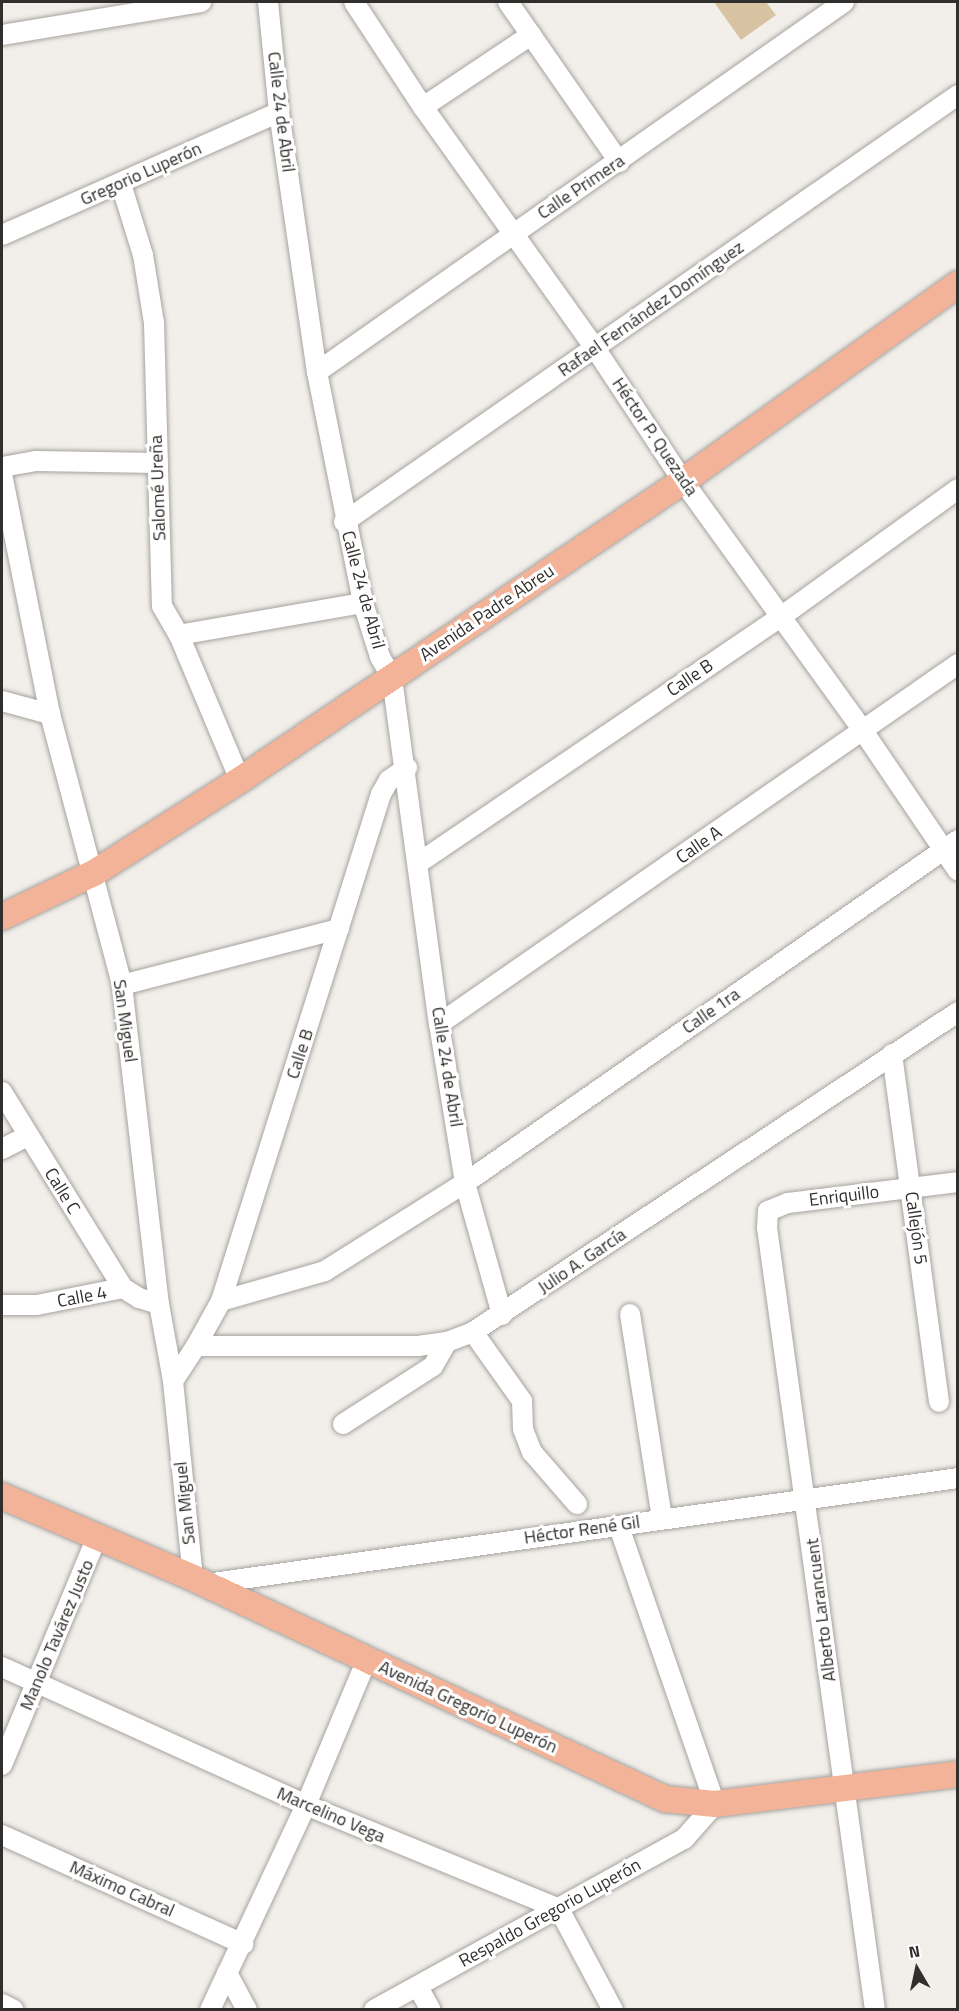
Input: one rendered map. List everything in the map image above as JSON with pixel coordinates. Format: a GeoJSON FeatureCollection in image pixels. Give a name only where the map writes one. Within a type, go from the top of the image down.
{"type":"FeatureCollection","features":[{"type":"Feature","properties":{"kind":"main road","name":"Avenida Padre Abreu"},"geometry":{"type":"LineString","coordinates":[[2,917],[94,873],[240,780],[683,481],[957,284]]}},
{"type":"Feature","properties":{"kind":"main road","name":"Avenida Gregorio Luperón"},"geometry":{"type":"LineString","coordinates":[[2,1496],[200,1581],[665,1799],[715,1804],[957,1774]]}},
{"type":"Feature","properties":{"kind":"street"},"geometry":{"type":"LineString","coordinates":[[2,35],[111,9],[201,2]]}},
{"type":"Feature","properties":{"kind":"street","name":"Calle 24 de Abril"},"geometry":{"type":"LineString","coordinates":[[268,2],[279,112],[317,372],[345,522],[363,603],[380,657],[392,678],[420,862],[439,1024],[465,1183],[502,1315]]}},
{"type":"Feature","properties":{"kind":"street","name":"Héctor P. Quezada"},"geometry":{"type":"LineString","coordinates":[[354,2],[423,107],[595,348],[683,481],[863,731],[950,844],[957,871]]}},
{"type":"Feature","properties":{"kind":"street"},"geometry":{"type":"LineString","coordinates":[[508,2],[619,162]]}},
{"type":"Feature","properties":{"kind":"street","name":"Calle Primera"},"geometry":{"type":"LineString","coordinates":[[317,372],[844,2]]}},
{"type":"Feature","properties":{"kind":"street"},"geometry":{"type":"LineString","coordinates":[[423,107],[531,35]]}},
{"type":"Feature","properties":{"kind":"street","name":"Rafael Fernández Domínguez"},"geometry":{"type":"LineString","coordinates":[[345,522],[957,95]]}},
{"type":"Feature","properties":{"kind":"street","name":"Gregorio Luperón"},"geometry":{"type":"LineString","coordinates":[[2,236],[279,112]]}},
{"type":"Feature","properties":{"kind":"street","name":"Salomé Ureña"},"geometry":{"type":"LineString","coordinates":[[121,184],[143,255],[154,323],[162,606],[179,635],[240,780]]}},
{"type":"Feature","properties":{"kind":"street"},"geometry":{"type":"LineString","coordinates":[[2,467],[36,461],[158,463]]}},
{"type":"Feature","properties":{"kind":"street","name":"San Miguel"},"geometry":{"type":"LineString","coordinates":[[2,474],[50,714],[122,985],[159,1304],[173,1381],[200,1581]]}},
{"type":"Feature","properties":{"kind":"street","name":"Calle B"},"geometry":{"type":"LineString","coordinates":[[420,862],[782,616],[957,489]]}},
{"type":"Feature","properties":{"kind":"street"},"geometry":{"type":"LineString","coordinates":[[179,635],[363,603]]}},
{"type":"Feature","properties":{"kind":"street","name":"Calle A"},"geometry":{"type":"LineString","coordinates":[[439,1024],[957,664]]}},
{"type":"Feature","properties":{"kind":"street"},"geometry":{"type":"LineString","coordinates":[[2,701],[50,714]]}},
{"type":"Feature","properties":{"kind":"street","name":"Calle B"},"geometry":{"type":"LineString","coordinates":[[196,1346],[221,1301],[381,794],[389,780],[407,768]]}},
{"type":"Feature","properties":{"kind":"street","name":"Calle 1ra"},"geometry":{"type":"LineString","coordinates":[[221,1301],[325,1271],[465,1183],[950,844]]}},
{"type":"Feature","properties":{"kind":"street"},"geometry":{"type":"LineString","coordinates":[[122,985],[339,929]]}},
{"type":"Feature","properties":{"kind":"street","name":"Julio A. García"},"geometry":{"type":"LineString","coordinates":[[196,1346],[418,1346],[447,1342],[472,1332],[502,1315],[957,1012]]}},
{"type":"Feature","properties":{"kind":"street","name":"Callejón 5"},"geometry":{"type":"LineString","coordinates":[[892,1054],[939,1402]]}},
{"type":"Feature","properties":{"kind":"street","name":"Calle C"},"geometry":{"type":"LineString","coordinates":[[2,1092],[123,1288]]}},
{"type":"Feature","properties":{"kind":"street"},"geometry":{"type":"LineString","coordinates":[[2,1149],[28,1136]]}},
{"type":"Feature","properties":{"kind":"street","name":"Enriquillo"},"geometry":{"type":"LineString","coordinates":[[768,1211],[788,1203],[957,1182]]}},
{"type":"Feature","properties":{"kind":"street","name":"Alberto Larancuent"},"geometry":{"type":"LineString","coordinates":[[768,1211],[767,1228],[808,1500],[843,1788],[875,2010]]}},
{"type":"Feature","properties":{"kind":"street","name":"Calle 4"},"geometry":{"type":"LineString","coordinates":[[2,1305],[37,1305],[123,1288],[139,1298],[159,1304]]}},
{"type":"Feature","properties":{"kind":"street"},"geometry":{"type":"LineString","coordinates":[[630,1314],[662,1518]]}},
{"type":"Feature","properties":{"kind":"street"},"geometry":{"type":"LineString","coordinates":[[472,1332],[522,1401],[523,1429],[532,1452],[577,1504]]}},
{"type":"Feature","properties":{"kind":"street"},"geometry":{"type":"LineString","coordinates":[[344,1424],[433,1366],[447,1342]]}},
{"type":"Feature","properties":{"kind":"street"},"geometry":{"type":"LineString","coordinates":[[173,1381],[196,1346]]}},
{"type":"Feature","properties":{"kind":"street","name":"Héctor René Gil"},"geometry":{"type":"LineString","coordinates":[[200,1581],[619,1526],[662,1518],[957,1478]]}},
{"type":"Feature","properties":{"kind":"street"},"geometry":{"type":"LineString","coordinates":[[619,1526],[715,1804]]}},
{"type":"Feature","properties":{"kind":"street","name":"Manolo Tavárez Justo"},"geometry":{"type":"LineString","coordinates":[[2,1765],[97,1537]]}},
{"type":"Feature","properties":{"kind":"street"},"geometry":{"type":"LineString","coordinates":[[210,2010],[243,1944],[306,1805],[367,1659]]}},
{"type":"Feature","properties":{"kind":"street","name":"Marcelino Vega"},"geometry":{"type":"LineString","coordinates":[[2,1667],[306,1805],[559,1909]]}},
{"type":"Feature","properties":{"kind":"street","name":"Respaldo Gregorio Luperón"},"geometry":{"type":"LineString","coordinates":[[374,2010],[684,1839],[715,1804]]}},
{"type":"Feature","properties":{"kind":"street","name":"Máximo Cabral"},"geometry":{"type":"LineString","coordinates":[[2,1835],[243,1944]]}},
{"type":"Feature","properties":{"kind":"street"},"geometry":{"type":"LineString","coordinates":[[559,1909],[613,2010]]}},
{"type":"Feature","properties":{"kind":"street"},"geometry":{"type":"LineString","coordinates":[[227,1973],[248,2010]]}},
{"type":"Feature","properties":{"kind":"street"},"geometry":{"type":"LineString","coordinates":[[418,1987],[431,2010]]}},
{"type":"Feature","properties":{"kind":"street"},"geometry":{"type":"LineString","coordinates":[[2,2004],[14,2010]]}},
{"type":"Feature","properties":{"kind":"shaded area"},"geometry":{"type":"Polygon","coordinates":[[[714,2],[766,2],[776,15],[741,40],[714,2]]]}}]}
